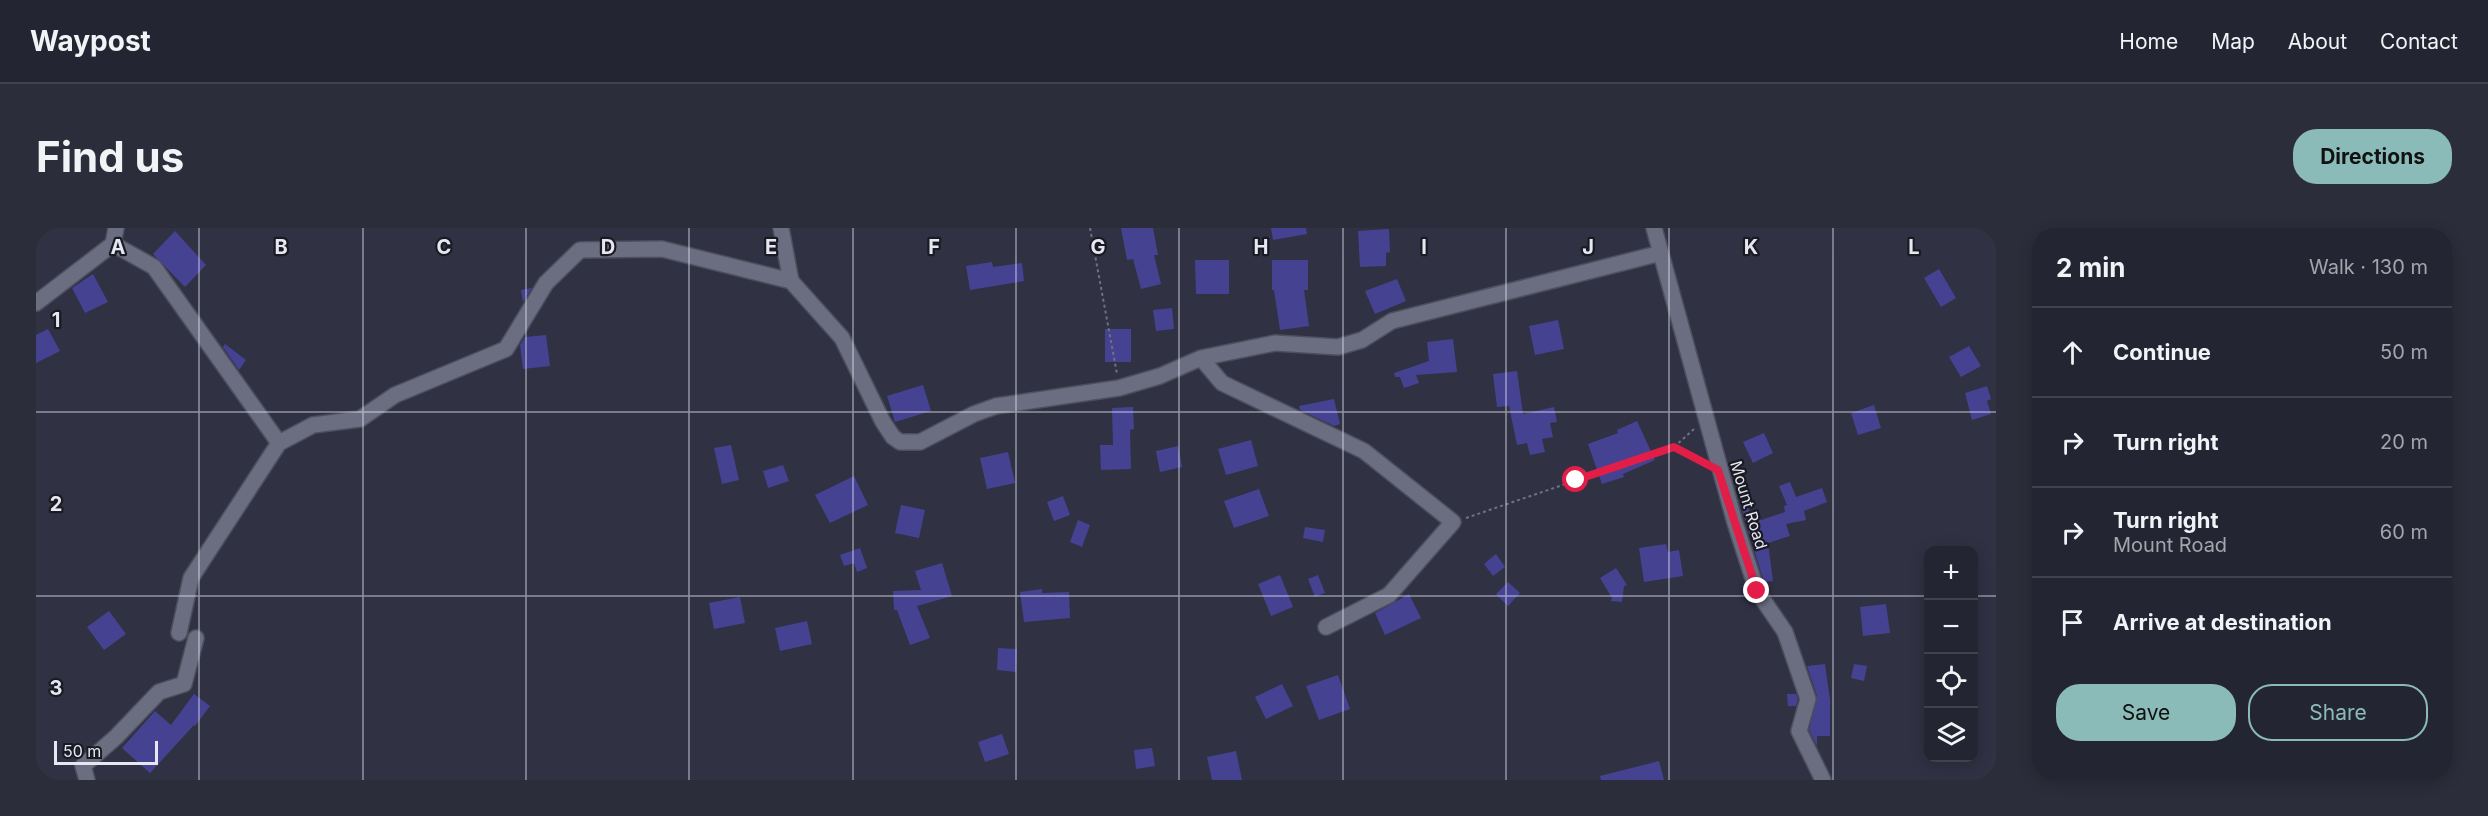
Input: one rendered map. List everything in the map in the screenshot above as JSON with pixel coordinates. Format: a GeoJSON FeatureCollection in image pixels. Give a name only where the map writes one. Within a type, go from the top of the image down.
{"type":"FeatureCollection","features":[{"type":"Feature","properties":{"kind":"street"},"geometry":{"type":"LineString","coordinates":[[36,303],[113,244],[116,228]]}},
{"type":"Feature","properties":{"kind":"street"},"geometry":{"type":"LineString","coordinates":[[781,228],[791,281],[842,338],[883,422],[893,437],[900,442],[920,442],[974,414],[996,406],[1119,388],[1160,376],[1201,358],[1275,343],[1338,347],[1362,340],[1392,321],[1661,253]]}},
{"type":"Feature","properties":{"kind":"street","name":"Mount Road"},"geometry":{"type":"LineString","coordinates":[[1654,228],[1718,470],[1757,591],[1785,632],[1808,699],[1799,731],[1823,780]]}},
{"type":"Feature","properties":{"kind":"street"},"geometry":{"type":"LineString","coordinates":[[113,244],[154,267],[279,443]]}},
{"type":"Feature","properties":{"kind":"street"},"geometry":{"type":"LineString","coordinates":[[179,633],[191,578],[279,443],[314,425],[360,419],[395,395],[506,349],[546,283],[580,250],[662,249],[791,281]]}},
{"type":"Feature","properties":{"kind":"street"},"geometry":{"type":"LineString","coordinates":[[1201,358],[1222,383],[1364,451],[1453,522],[1389,595],[1326,627]]}},
{"type":"Feature","properties":{"kind":"street"},"geometry":{"type":"LineString","coordinates":[[87,780],[83,766],[116,737],[159,692],[184,684],[196,638]]}},
{"type":"Feature","properties":{"kind":"path"},"geometry":{"type":"LineString","coordinates":[[1090,228],[1119,388]]}},
{"type":"Feature","properties":{"kind":"path"},"geometry":{"type":"LineString","coordinates":[[1453,522],[1674,447],[1705,419]]}},
{"type":"Feature","properties":{"kind":"path"},"geometry":{"type":"LineString","coordinates":[[1674,447],[1718,470]]}},
{"type":"Feature","properties":{"kind":"building"},"geometry":{"type":"Polygon","coordinates":[[[1121,228],[1153,228],[1158,255],[1154,255],[1161,284],[1141,289],[1133,259],[1127,260],[1121,228]]]}},
{"type":"Feature","properties":{"kind":"building"},"geometry":{"type":"Polygon","coordinates":[[[1271,228],[1306,228],[1307,234],[1273,240],[1271,228]]]}},
{"type":"Feature","properties":{"kind":"building"},"geometry":{"type":"Polygon","coordinates":[[[1389,229],[1390,252],[1386,253],[1386,266],[1360,267],[1358,231],[1389,229]]]}},
{"type":"Feature","properties":{"kind":"building"},"geometry":{"type":"Polygon","coordinates":[[[175,231],[206,265],[185,287],[153,254],[175,231]]]}},
{"type":"Feature","properties":{"kind":"building"},"geometry":{"type":"Polygon","coordinates":[[[1195,260],[1229,260],[1229,294],[1196,294],[1195,260]]]}},
{"type":"Feature","properties":{"kind":"building"},"geometry":{"type":"Polygon","coordinates":[[[1272,260],[1308,260],[1308,290],[1304,290],[1309,326],[1280,330],[1274,290],[1272,290],[1272,260]]]}},
{"type":"Feature","properties":{"kind":"building"},"geometry":{"type":"Polygon","coordinates":[[[992,262],[993,267],[1022,263],[1024,281],[970,290],[966,266],[992,262]]]}},
{"type":"Feature","properties":{"kind":"building"},"geometry":{"type":"Polygon","coordinates":[[[1939,269],[1956,298],[1941,307],[1924,278],[1939,269]]]}},
{"type":"Feature","properties":{"kind":"building"},"geometry":{"type":"Polygon","coordinates":[[[93,274],[108,302],[85,313],[72,288],[93,274]]]}},
{"type":"Feature","properties":{"kind":"building"},"geometry":{"type":"Polygon","coordinates":[[[1397,279],[1406,301],[1375,314],[1365,291],[1397,279]]]}},
{"type":"Feature","properties":{"kind":"building"},"geometry":{"type":"Polygon","coordinates":[[[532,288],[523,302],[521,290],[532,288]]]}},
{"type":"Feature","properties":{"kind":"building"},"geometry":{"type":"Polygon","coordinates":[[[1172,308],[1174,329],[1156,331],[1153,310],[1172,308]]]}},
{"type":"Feature","properties":{"kind":"building"},"geometry":{"type":"Polygon","coordinates":[[[1558,320],[1564,349],[1535,355],[1529,326],[1558,320]]]}},
{"type":"Feature","properties":{"kind":"building"},"geometry":{"type":"Polygon","coordinates":[[[48,329],[60,351],[36,363],[36,335],[48,329]]]}},
{"type":"Feature","properties":{"kind":"building"},"geometry":{"type":"Polygon","coordinates":[[[1105,329],[1131,329],[1131,362],[1105,362],[1105,329]]]}},
{"type":"Feature","properties":{"kind":"building"},"geometry":{"type":"Polygon","coordinates":[[[546,335],[550,366],[523,369],[520,345],[525,337],[546,335]]]}},
{"type":"Feature","properties":{"kind":"building"},"geometry":{"type":"Polygon","coordinates":[[[1453,339],[1457,372],[1416,375],[1419,383],[1404,388],[1400,377],[1395,377],[1394,373],[1429,361],[1427,342],[1453,339]]]}},
{"type":"Feature","properties":{"kind":"building"},"geometry":{"type":"Polygon","coordinates":[[[225,344],[246,360],[239,370],[223,347],[225,344]]]}},
{"type":"Feature","properties":{"kind":"building"},"geometry":{"type":"Polygon","coordinates":[[[1969,346],[1981,366],[1961,377],[1949,357],[1969,346]]]}},
{"type":"Feature","properties":{"kind":"building"},"geometry":{"type":"Polygon","coordinates":[[[1517,371],[1523,414],[1554,407],[1557,422],[1550,423],[1553,437],[1542,439],[1545,452],[1530,455],[1527,443],[1517,445],[1509,406],[1497,407],[1493,374],[1517,371]]]}},
{"type":"Feature","properties":{"kind":"building"},"geometry":{"type":"Polygon","coordinates":[[[923,385],[931,411],[895,422],[887,396],[923,385]]]}},
{"type":"Feature","properties":{"kind":"building"},"geometry":{"type":"Polygon","coordinates":[[[1987,386],[1991,399],[1987,401],[1991,414],[1972,420],[1965,393],[1987,386]]]}},
{"type":"Feature","properties":{"kind":"building"},"geometry":{"type":"Polygon","coordinates":[[[1334,399],[1340,424],[1334,426],[1300,410],[1299,406],[1334,399]]]}},
{"type":"Feature","properties":{"kind":"building"},"geometry":{"type":"Polygon","coordinates":[[[1874,405],[1881,428],[1858,435],[1851,413],[1874,405]]]}},
{"type":"Feature","properties":{"kind":"building"},"geometry":{"type":"Polygon","coordinates":[[[1133,407],[1134,429],[1130,430],[1131,469],[1101,470],[1100,445],[1113,445],[1112,408],[1133,407]]]}},
{"type":"Feature","properties":{"kind":"building"},"geometry":{"type":"Polygon","coordinates":[[[1637,421],[1655,460],[1623,474],[1624,477],[1602,484],[1588,444],[1618,433],[1617,430],[1637,421]]]}},
{"type":"Feature","properties":{"kind":"building"},"geometry":{"type":"Polygon","coordinates":[[[1764,433],[1773,453],[1753,463],[1743,442],[1764,433]]]}},
{"type":"Feature","properties":{"kind":"building"},"geometry":{"type":"Polygon","coordinates":[[[1251,440],[1258,466],[1226,475],[1218,449],[1251,440]]]}},
{"type":"Feature","properties":{"kind":"building"},"geometry":{"type":"Polygon","coordinates":[[[731,445],[739,480],[722,484],[714,448],[731,445]]]}},
{"type":"Feature","properties":{"kind":"building"},"geometry":{"type":"Polygon","coordinates":[[[1178,446],[1182,467],[1160,472],[1156,451],[1178,446]]]}},
{"type":"Feature","properties":{"kind":"building"},"geometry":{"type":"Polygon","coordinates":[[[1008,452],[1015,483],[987,489],[980,458],[1008,452]]]}},
{"type":"Feature","properties":{"kind":"building"},"geometry":{"type":"Polygon","coordinates":[[[783,465],[789,481],[768,488],[763,471],[783,465]]]}},
{"type":"Feature","properties":{"kind":"building"},"geometry":{"type":"Polygon","coordinates":[[[854,476],[868,505],[830,523],[815,495],[854,476]]]}},
{"type":"Feature","properties":{"kind":"building"},"geometry":{"type":"Polygon","coordinates":[[[1790,482],[1796,497],[1822,488],[1827,502],[1804,511],[1806,520],[1786,524],[1790,536],[1768,543],[1773,581],[1764,582],[1739,500],[1746,499],[1751,520],[1761,520],[1785,512],[1784,506],[1787,505],[1779,486],[1790,482]]]}},
{"type":"Feature","properties":{"kind":"building"},"geometry":{"type":"Polygon","coordinates":[[[1259,489],[1269,516],[1234,528],[1224,501],[1259,489]]]}},
{"type":"Feature","properties":{"kind":"building"},"geometry":{"type":"Polygon","coordinates":[[[1063,496],[1070,515],[1054,521],[1047,502],[1063,496]]]}},
{"type":"Feature","properties":{"kind":"building"},"geometry":{"type":"Polygon","coordinates":[[[901,505],[925,510],[919,538],[895,533],[901,505]]]}},
{"type":"Feature","properties":{"kind":"building"},"geometry":{"type":"Polygon","coordinates":[[[1078,520],[1090,525],[1082,547],[1070,542],[1078,520]]]}},
{"type":"Feature","properties":{"kind":"building"},"geometry":{"type":"Polygon","coordinates":[[[1305,527],[1325,530],[1323,542],[1303,538],[1305,527]]]}},
{"type":"Feature","properties":{"kind":"building"},"geometry":{"type":"Polygon","coordinates":[[[1666,544],[1668,552],[1679,550],[1683,576],[1644,582],[1639,548],[1666,544]]]}},
{"type":"Feature","properties":{"kind":"building"},"geometry":{"type":"Polygon","coordinates":[[[860,548],[867,568],[857,572],[854,563],[844,566],[840,555],[860,548]]]}},
{"type":"Feature","properties":{"kind":"building"},"geometry":{"type":"Polygon","coordinates":[[[1496,554],[1505,567],[1493,576],[1484,564],[1496,554]]]}},
{"type":"Feature","properties":{"kind":"building"},"geometry":{"type":"Polygon","coordinates":[[[942,563],[952,596],[917,606],[930,638],[910,645],[897,610],[894,610],[893,591],[921,590],[915,571],[942,563]]]}},
{"type":"Feature","properties":{"kind":"building"},"geometry":{"type":"Polygon","coordinates":[[[1616,568],[1627,585],[1624,586],[1622,602],[1611,601],[1612,598],[1600,578],[1616,568]]]}},
{"type":"Feature","properties":{"kind":"building"},"geometry":{"type":"Polygon","coordinates":[[[1280,575],[1293,607],[1271,616],[1258,584],[1280,575]]]}},
{"type":"Feature","properties":{"kind":"building"},"geometry":{"type":"Polygon","coordinates":[[[1318,575],[1325,593],[1315,597],[1308,579],[1318,575]]]}},
{"type":"Feature","properties":{"kind":"building"},"geometry":{"type":"Polygon","coordinates":[[[1508,582],[1520,593],[1508,606],[1496,594],[1508,582]]]}},
{"type":"Feature","properties":{"kind":"building"},"geometry":{"type":"Polygon","coordinates":[[[1042,589],[1042,593],[1069,592],[1070,618],[1024,622],[1020,592],[1042,589]]]}},
{"type":"Feature","properties":{"kind":"building"},"geometry":{"type":"Polygon","coordinates":[[[1409,594],[1421,618],[1385,635],[1375,613],[1409,594]]]}},
{"type":"Feature","properties":{"kind":"building"},"geometry":{"type":"Polygon","coordinates":[[[740,597],[745,623],[714,629],[709,603],[740,597]]]}},
{"type":"Feature","properties":{"kind":"building"},"geometry":{"type":"Polygon","coordinates":[[[1886,604],[1890,633],[1863,636],[1860,607],[1886,604]]]}},
{"type":"Feature","properties":{"kind":"building"},"geometry":{"type":"Polygon","coordinates":[[[109,611],[126,634],[104,650],[87,627],[109,611]]]}},
{"type":"Feature","properties":{"kind":"building"},"geometry":{"type":"Polygon","coordinates":[[[807,621],[812,644],[780,651],[775,628],[807,621]]]}},
{"type":"Feature","properties":{"kind":"building"},"geometry":{"type":"Polygon","coordinates":[[[998,648],[1017,649],[1016,672],[997,670],[998,648]]]}},
{"type":"Feature","properties":{"kind":"building"},"geometry":{"type":"Polygon","coordinates":[[[1825,664],[1830,700],[1830,736],[1817,736],[1817,746],[1809,730],[1817,696],[1807,666],[1825,664]]]}},
{"type":"Feature","properties":{"kind":"building"},"geometry":{"type":"Polygon","coordinates":[[[1854,664],[1867,666],[1864,681],[1851,678],[1854,664]]]}},
{"type":"Feature","properties":{"kind":"building"},"geometry":{"type":"Polygon","coordinates":[[[1338,675],[1350,709],[1319,720],[1306,686],[1338,675]]]}},
{"type":"Feature","properties":{"kind":"building"},"geometry":{"type":"Polygon","coordinates":[[[1282,684],[1293,706],[1266,719],[1255,697],[1282,684]]]}},
{"type":"Feature","properties":{"kind":"building"},"geometry":{"type":"Polygon","coordinates":[[[194,694],[210,706],[195,726],[150,773],[122,748],[155,711],[171,725],[194,694]]]}},
{"type":"Feature","properties":{"kind":"building"},"geometry":{"type":"Polygon","coordinates":[[[1787,694],[1796,694],[1798,699],[1796,706],[1788,706],[1787,694]]]}},
{"type":"Feature","properties":{"kind":"building"},"geometry":{"type":"Polygon","coordinates":[[[1002,734],[1009,754],[985,762],[978,742],[1002,734]]]}},
{"type":"Feature","properties":{"kind":"building"},"geometry":{"type":"Polygon","coordinates":[[[1152,748],[1155,766],[1136,769],[1134,750],[1152,748]]]}},
{"type":"Feature","properties":{"kind":"building"},"geometry":{"type":"Polygon","coordinates":[[[1236,751],[1242,780],[1212,780],[1207,757],[1236,751]]]}},
{"type":"Feature","properties":{"kind":"building"},"geometry":{"type":"Polygon","coordinates":[[[1659,761],[1664,780],[1601,780],[1600,776],[1659,761]]]}},
{"type":"Feature","properties":{"kind":"route"},"geometry":{"type":"LineString","coordinates":[[1576,480],[1674,447],[1702,460],[1718,470],[1757,591]]}}]}
